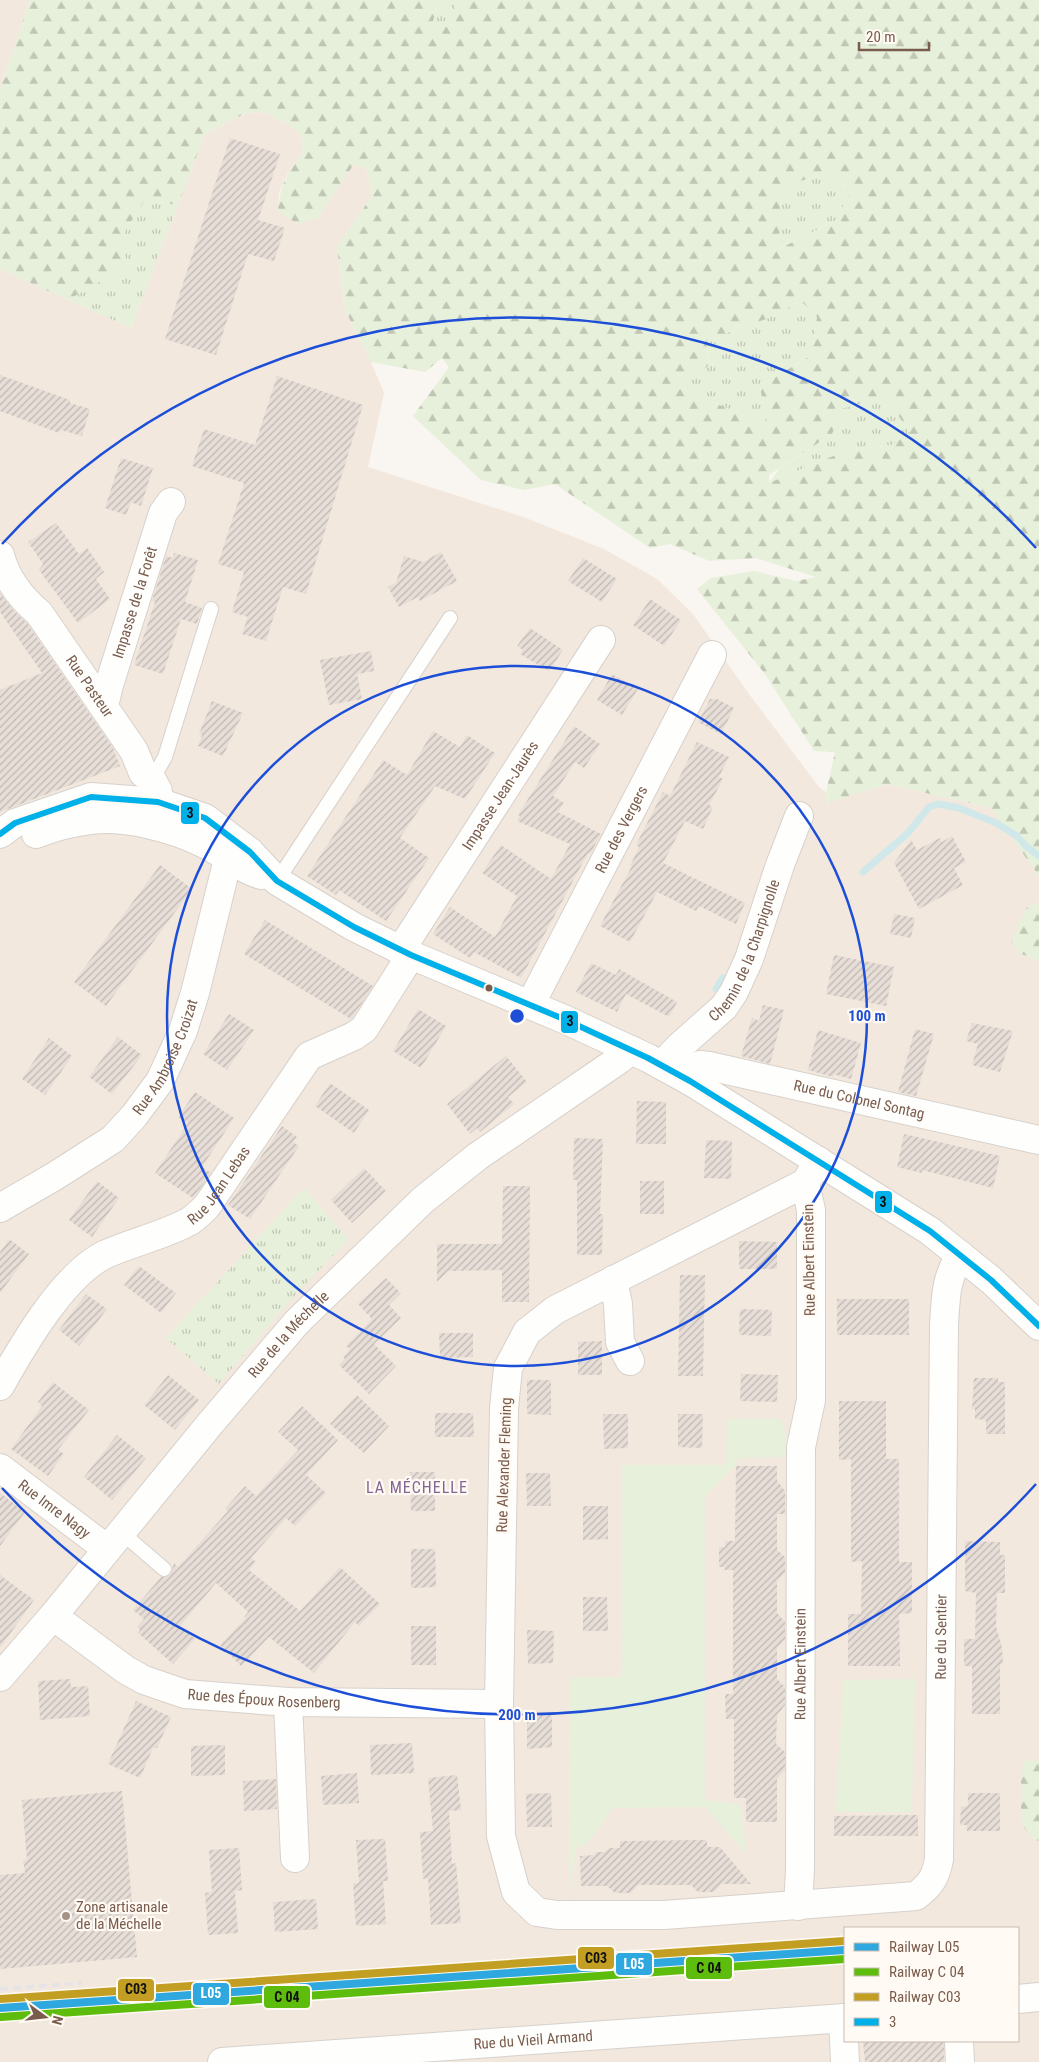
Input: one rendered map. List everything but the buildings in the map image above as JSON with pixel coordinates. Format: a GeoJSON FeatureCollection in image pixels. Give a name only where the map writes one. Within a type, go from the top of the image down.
{"type":"FeatureCollection","features":[{"type":"Feature","properties":{"kind":"street","name":"Impasse de la Forêt"},"geometry":{"type":"LineString","coordinates":[[104,706],[164,513],[171,502]]}},
{"type":"Feature","properties":{"kind":"street","name":"Rue Pasteur"},"geometry":{"type":"LineString","coordinates":[[0,555],[3,568],[24,600],[39,613],[134,751],[154,802]]}},
{"type":"Feature","properties":{"kind":"street","name":"Impasse Jean-Jaurès"},"geometry":{"type":"LineString","coordinates":[[405,953],[601,640]]}},
{"type":"Feature","properties":{"kind":"street","name":"Rue des Vergers"},"geometry":{"type":"LineString","coordinates":[[530,1005],[712,655]]}},
{"type":"Feature","properties":{"kind":"street"},"geometry":{"type":"LineString","coordinates":[[0,836],[20,839],[57,826],[86,820],[139,822],[154,802],[186,836],[208,846],[239,856],[244,870],[277,881],[354,927],[405,953],[530,1005],[631,1050],[690,1081],[812,1172],[930,1232],[991,1280],[1039,1326]]}},
{"type":"Feature","properties":{"kind":"street","name":"Chemin de la Charpignolle"},"geometry":{"type":"LineString","coordinates":[[662,1065],[680,1046],[724,1008],[734,992],[749,959],[777,874],[799,816]]}},
{"type":"Feature","properties":{"kind":"street","name":"Rue Ambroise Croizat"},"geometry":{"type":"LineString","coordinates":[[0,1208],[113,1139],[134,1116],[160,1081],[171,1061],[196,993],[239,856]]}},
{"type":"Feature","properties":{"kind":"street","name":"Rue Jean Lebas"},"geometry":{"type":"LineString","coordinates":[[0,1386],[40,1322],[67,1286],[87,1266],[105,1255],[192,1220],[207,1206],[309,1056],[354,1036],[364,1029],[405,953]]}},
{"type":"Feature","properties":{"kind":"street","name":"Rue de la Méchelle"},"geometry":{"type":"LineString","coordinates":[[0,1677],[53,1616],[114,1540],[297,1322],[423,1200],[478,1156],[631,1050]]}},
{"type":"Feature","properties":{"kind":"street","name":"Rue du Colonel Sontag"},"geometry":{"type":"LineString","coordinates":[[690,1081],[700,1064],[1039,1140]]}},
{"type":"Feature","properties":{"kind":"street","name":"Rue Alexander Fleming"},"geometry":{"type":"LineString","coordinates":[[798,1906],[664,1914],[557,1915],[537,1912],[516,1892],[500,1836],[499,1704],[504,1408],[508,1368],[527,1332],[555,1310],[812,1172]]}},
{"type":"Feature","properties":{"kind":"street","name":"Rue Albert Einstein"},"geometry":{"type":"LineString","coordinates":[[798,1906],[800,1870],[801,1447],[811,1400],[812,1172]]}},
{"type":"Feature","properties":{"kind":"street","name":"Rue du Sentier"},"geometry":{"type":"LineString","coordinates":[[798,1906],[916,1896],[927,1888],[936,1876],[939,1859],[945,1317],[949,1277],[960,1255]]}},
{"type":"Feature","properties":{"kind":"street"},"geometry":{"type":"LineString","coordinates":[[613,1280],[618,1304],[620,1342],[630,1362]]}},
{"type":"Feature","properties":{"kind":"street","name":"Rue Imre Nagy"},"geometry":{"type":"LineString","coordinates":[[0,1468],[114,1540]]}},
{"type":"Feature","properties":{"kind":"street","name":"Rue des Époux Rosenberg"},"geometry":{"type":"LineString","coordinates":[[53,1616],[126,1670],[161,1687],[185,1694],[207,1698],[288,1702],[499,1704]]}},
{"type":"Feature","properties":{"kind":"street"},"geometry":{"type":"LineString","coordinates":[[288,1702],[295,1858]]}},
{"type":"Feature","properties":{"kind":"street"},"geometry":{"type":"LineString","coordinates":[[1019,1999],[1039,1997]]}},
{"type":"Feature","properties":{"kind":"street","name":"Rue du Vieil Armand"},"geometry":{"type":"LineString","coordinates":[[222,2062],[278,2060],[844,2018]]}},
{"type":"Feature","properties":{"kind":"street"},"geometry":{"type":"LineString","coordinates":[[845,2042],[845,2062]]}},
{"type":"Feature","properties":{"kind":"street"},"geometry":{"type":"LineString","coordinates":[[959,2042],[960,2062]]}},
{"type":"Feature","properties":{"kind":"lane"},"geometry":{"type":"LineString","coordinates":[[154,802],[165,756],[211,609]]}},
{"type":"Feature","properties":{"kind":"lane"},"geometry":{"type":"LineString","coordinates":[[277,881],[450,618]]}},
{"type":"Feature","properties":{"kind":"lane"},"geometry":{"type":"LineString","coordinates":[[114,1540],[164,1569]]}},
{"type":"Feature","properties":{"kind":"shaded area"},"geometry":{"type":"Polygon","coordinates":[[[0,0],[30,0],[0,89],[0,0]]]}},
{"type":"Feature","properties":{"kind":"shaded area"},"geometry":{"type":"Polygon","coordinates":[[[266,112],[301,133],[303,153],[287,175],[279,192],[278,212],[318,218],[354,164],[367,170],[372,196],[337,247],[345,310],[384,393],[368,467],[526,518],[604,549],[657,579],[693,614],[749,694],[819,787],[826,792],[828,802],[887,784],[992,808],[1039,876],[1039,903],[1027,907],[1019,953],[1039,961],[1039,2062],[0,2062],[0,269],[131,328],[205,134],[246,113],[266,112]]]}},
{"type":"Feature","properties":{"kind":"green space"},"geometry":{"type":"Polygon","coordinates":[[[30,0],[431,0],[437,5],[431,29],[455,25],[455,0],[1039,0],[1039,876],[991,808],[887,784],[828,803],[826,792],[835,752],[814,751],[765,674],[697,589],[711,578],[754,571],[796,581],[816,577],[756,558],[709,561],[670,544],[650,548],[555,484],[524,490],[481,480],[413,416],[449,367],[442,358],[425,372],[371,362],[345,310],[337,247],[372,196],[367,170],[354,164],[318,218],[298,224],[278,212],[280,194],[285,180],[303,153],[301,133],[266,112],[246,113],[205,134],[178,205],[145,200],[120,239],[128,265],[68,300],[0,269],[0,89],[30,0]],[[834,171],[781,187],[779,249],[835,221],[849,195],[834,171]],[[801,301],[766,319],[707,340],[708,366],[686,381],[685,391],[766,424],[760,386],[812,355],[817,317],[801,301]],[[886,397],[843,408],[832,434],[769,475],[769,483],[845,451],[892,445],[910,433],[886,397]]]}},
{"type":"Feature","properties":{"kind":"green space"},"geometry":{"type":"Polygon","coordinates":[[[431,0],[455,0],[455,25],[430,29],[437,6],[431,0]]]}},
{"type":"Feature","properties":{"kind":"green space"},"geometry":{"type":"Polygon","coordinates":[[[834,171],[849,196],[835,221],[778,249],[781,187],[834,171]]]}},
{"type":"Feature","properties":{"kind":"green space"},"geometry":{"type":"Polygon","coordinates":[[[145,200],[178,205],[131,328],[68,300],[128,265],[120,239],[145,200]]]}},
{"type":"Feature","properties":{"kind":"green space"},"geometry":{"type":"Polygon","coordinates":[[[801,301],[817,317],[812,355],[760,386],[766,424],[685,391],[685,381],[708,366],[707,340],[766,319],[801,301]]]}},
{"type":"Feature","properties":{"kind":"green space"},"geometry":{"type":"Polygon","coordinates":[[[886,397],[911,433],[892,445],[845,451],[769,483],[779,469],[832,434],[843,408],[886,397]]]}},
{"type":"Feature","properties":{"kind":"green space"},"geometry":{"type":"Polygon","coordinates":[[[1039,903],[1039,961],[1019,953],[1011,941],[1027,907],[1039,903]]]}},
{"type":"Feature","properties":{"kind":"green space"},"geometry":{"type":"Polygon","coordinates":[[[304,1188],[349,1240],[282,1310],[219,1384],[166,1338],[304,1188]]]}},
{"type":"Feature","properties":{"kind":"green space"},"geometry":{"type":"Polygon","coordinates":[[[727,1419],[781,1419],[788,1443],[789,1457],[738,1458],[735,1466],[705,1496],[705,1800],[740,1804],[747,1854],[705,1807],[613,1808],[586,1845],[576,1848],[569,1898],[570,1677],[622,1677],[621,1465],[726,1465],[727,1419]]]}},
{"type":"Feature","properties":{"kind":"green space"},"geometry":{"type":"Polygon","coordinates":[[[915,1679],[912,1812],[835,1812],[844,1680],[915,1679]]]}},
{"type":"Feature","properties":{"kind":"green space"},"geometry":{"type":"Polygon","coordinates":[[[1025,1760],[1039,1762],[1039,1841],[1033,1839],[1021,1824],[1021,1776],[1025,1760]]]}},
{"type":"Feature","properties":{"kind":"waterway"},"geometry":{"type":"LineString","coordinates":[[863,872],[908,833],[929,807],[938,804],[959,808],[996,823],[1017,836],[1039,856]]}},
{"type":"Feature","properties":{"kind":"waterway"},"geometry":{"type":"LineString","coordinates":[[716,989],[723,978]]}},
{"type":"Feature","properties":{"kind":"railway"},"geometry":{"type":"LineString","coordinates":[[0,1989],[82,1983]]}},
{"type":"Feature","properties":{"kind":"rail line","name":"C03"},"geometry":{"type":"LineString","coordinates":[[0,1999],[844,1941]]}},
{"type":"Feature","properties":{"kind":"rail line","name":"L05"},"geometry":{"type":"LineString","coordinates":[[0,2008],[844,1950]]}},
{"type":"Feature","properties":{"kind":"transit line","name":"3"},"geometry":{"type":"LineString","coordinates":[[0,834],[15,823],[91,797],[158,802],[205,818],[250,852],[277,881],[354,927],[411,955],[566,1020],[648,1058],[690,1081],[930,1231],[991,1280],[1039,1326]]}},
{"type":"Feature","properties":{"kind":"transit line"},"geometry":{"type":"LineString","coordinates":[[1,2017],[844,1959]]}},
{"type":"Feature","properties":{"kind":"place","name":"Zone artisanale de la Méchelle"},"geometry":{"type":"Point","coordinates":[66,1916]}},
{"type":"Feature","properties":{"kind":"district","name":"LA MÉCHELLE"},"geometry":{"type":"Point","coordinates":[417,1487]}}]}
